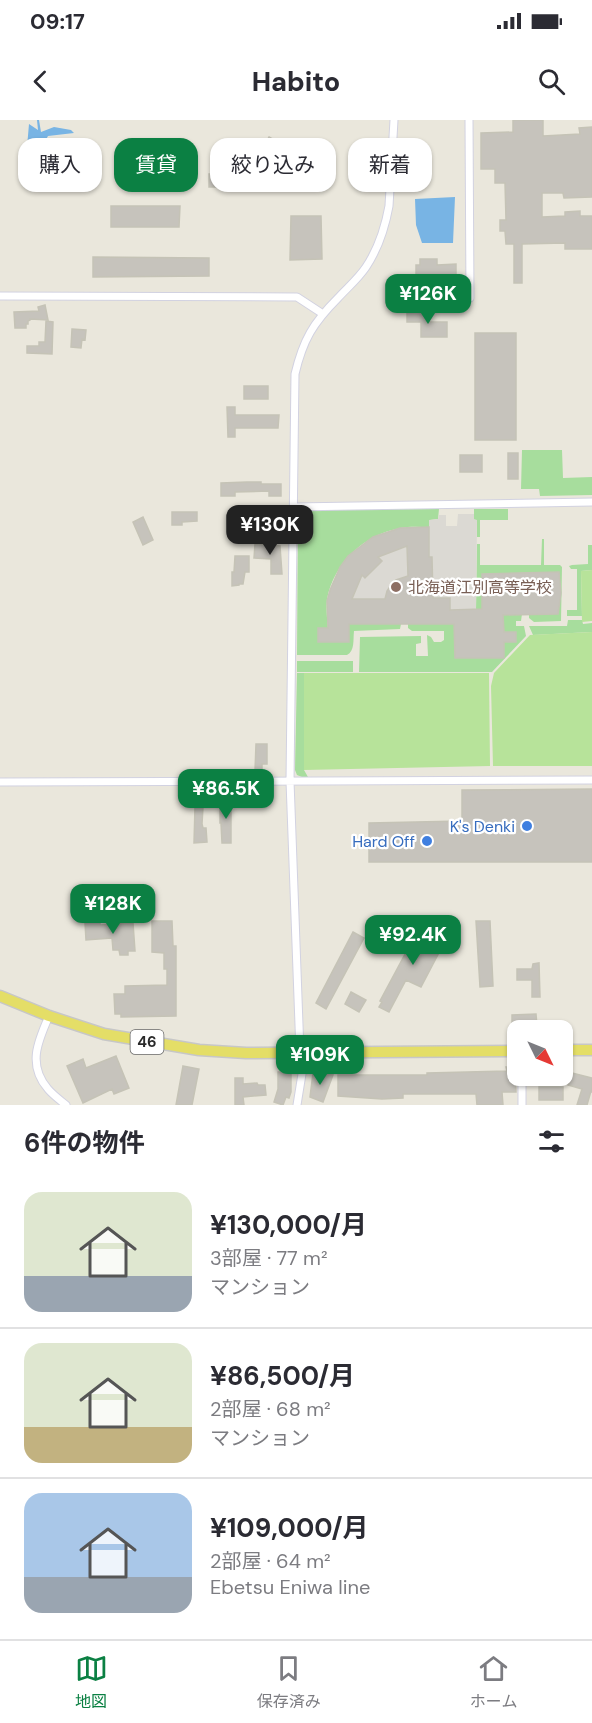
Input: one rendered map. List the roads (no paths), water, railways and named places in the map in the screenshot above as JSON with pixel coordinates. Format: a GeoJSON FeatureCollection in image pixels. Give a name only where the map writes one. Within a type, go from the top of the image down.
{"type":"FeatureCollection","features":[{"type":"Feature","properties":{"kind":"main road","name":"46"},"geometry":{"type":"LineString","coordinates":[[0,996],[49,1016],[104,1034],[198,1050],[246,1053],[507,1051]]}},
{"type":"Feature","properties":{"kind":"main road"},"geometry":{"type":"LineString","coordinates":[[573,1050],[592,1050]]}},
{"type":"Feature","properties":{"kind":"street"},"geometry":{"type":"LineString","coordinates":[[297,1105],[302,1074],[290,781],[295,374],[301,350],[313,328],[323,314],[356,280],[380,240],[389,206],[394,120]]}},
{"type":"Feature","properties":{"kind":"street"},"geometry":{"type":"LineString","coordinates":[[469,120],[470,298]]}},
{"type":"Feature","properties":{"kind":"street"},"geometry":{"type":"LineString","coordinates":[[0,296],[297,297],[323,314]]}},
{"type":"Feature","properties":{"kind":"street"},"geometry":{"type":"LineString","coordinates":[[294,507],[592,502]]}},
{"type":"Feature","properties":{"kind":"street"},"geometry":{"type":"LineString","coordinates":[[0,782],[592,780]]}},
{"type":"Feature","properties":{"kind":"street"},"geometry":{"type":"LineString","coordinates":[[49,1016],[37,1043],[35,1061],[47,1088],[66,1105]]}},
{"type":"Feature","properties":{"kind":"street"},"geometry":{"type":"LineString","coordinates":[[522,1086],[522,1105]]}},
{"type":"Feature","properties":{"kind":"water"},"geometry":{"type":"Polygon","coordinates":[[[37,120],[39,120],[41,132],[54,127],[71,130],[74,133],[47,138],[28,138],[29,124],[38,130],[37,120]]]}},
{"type":"Feature","properties":{"kind":"water"},"geometry":{"type":"Polygon","coordinates":[[[455,197],[453,243],[422,243],[416,225],[415,199],[455,197]]]}},
{"type":"Feature","properties":{"kind":"place","name":"北海道江別高等学校"},"geometry":{"type":"Point","coordinates":[396,587]}},
{"type":"Feature","properties":{"kind":"place","name":"K's Denki"},"geometry":{"type":"Point","coordinates":[527,826]}},
{"type":"Feature","properties":{"kind":"place","name":"Hard Off"},"geometry":{"type":"Point","coordinates":[427,841]}}]}
